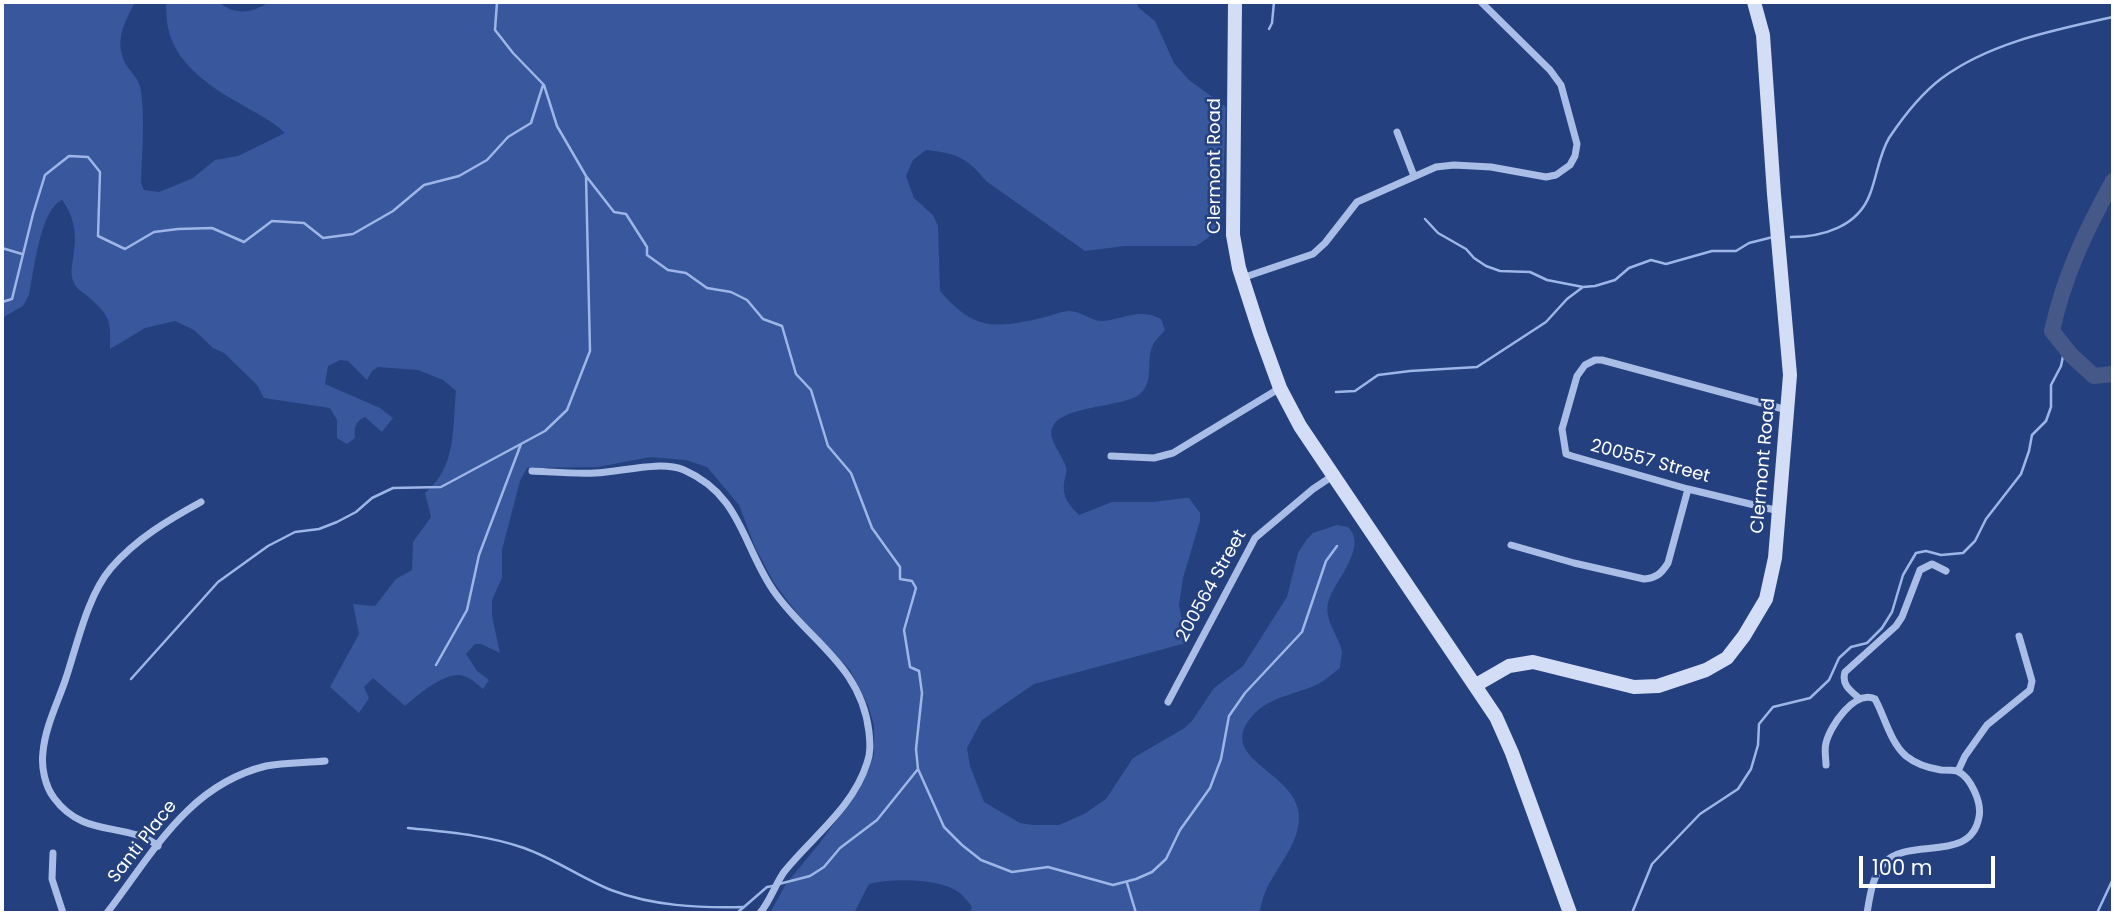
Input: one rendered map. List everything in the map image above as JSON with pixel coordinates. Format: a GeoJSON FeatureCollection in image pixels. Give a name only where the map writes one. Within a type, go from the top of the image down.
{"type":"FeatureCollection","features":[{"type":"Feature","properties":{"kind":"street","name":"Clermont Road"},"geometry":{"type":"LineString","coordinates":[[1235,2],[1233,235],[1242,278],[1280,388],[1300,426],[1496,717],[1513,753],[1570,913]]}},
{"type":"Feature","properties":{"kind":"street"},"geometry":{"type":"LineString","coordinates":[[1242,278],[1313,254],[1357,202],[1436,167],[1491,167],[1546,177],[1556,175],[1570,165],[1576,156],[1577,144],[1561,85],[1480,2]]}},
{"type":"Feature","properties":{"kind":"street","name":"Clermont Road"},"geometry":{"type":"LineString","coordinates":[[1476,685],[1509,666],[1521,663],[1544,664],[1605,681],[1646,688],[1670,682],[1717,665],[1736,648],[1766,599],[1773,572],[1789,411],[1790,356],[1774,194],[1762,24],[1754,2]]}},
{"type":"Feature","properties":{"kind":"street"},"geometry":{"type":"LineString","coordinates":[[1397,132],[1414,176]]}},
{"type":"Feature","properties":{"kind":"street","name":"200557 Street"},"geometry":{"type":"LineString","coordinates":[[1779,511],[1688,489],[1566,454],[1562,429],[1577,376],[1585,365],[1595,360],[1789,411]]}},
{"type":"Feature","properties":{"kind":"street"},"geometry":{"type":"LineString","coordinates":[[1111,456],[1154,458],[1173,453],[1280,388]]}},
{"type":"Feature","properties":{"kind":"street"},"geometry":{"type":"LineString","coordinates":[[532,471],[592,473],[664,465],[681,469],[711,485],[731,508],[777,596],[842,667],[864,707],[870,746],[867,763],[849,798],[781,877],[760,913]]}},
{"type":"Feature","properties":{"kind":"street","name":"200564 Street"},"geometry":{"type":"LineString","coordinates":[[1168,702],[1255,538],[1334,474]]}},
{"type":"Feature","properties":{"kind":"street"},"geometry":{"type":"LineString","coordinates":[[1511,545],[1632,577],[1654,578],[1662,573],[1668,563],[1688,489]]}},
{"type":"Feature","properties":{"kind":"street"},"geometry":{"type":"LineString","coordinates":[[158,846],[137,835],[106,830],[80,821],[60,804],[53,797],[46,779],[43,767],[44,743],[92,603],[109,570],[161,523],[201,502]]}},
{"type":"Feature","properties":{"kind":"street"},"geometry":{"type":"LineString","coordinates":[[1860,699],[1846,686],[1843,678],[1845,672],[1896,626],[1920,570],[1932,565],[1946,571]]}},
{"type":"Feature","properties":{"kind":"street"},"geometry":{"type":"LineString","coordinates":[[1958,771],[1987,725],[2028,692],[2032,681],[2019,636]]}},
{"type":"Feature","properties":{"kind":"street"},"geometry":{"type":"LineString","coordinates":[[1826,765],[1825,748],[1830,733],[1844,713],[1860,699],[1870,697],[1875,699],[1893,737],[1907,756],[1922,765],[1958,771],[1973,790],[1979,807],[1980,816],[1971,835],[1949,846],[1906,852],[1888,860],[1874,879],[1867,913]]}},
{"type":"Feature","properties":{"kind":"street","name":"Santi Place"},"geometry":{"type":"LineString","coordinates":[[107,913],[196,800],[226,781],[269,765],[325,761]]}},
{"type":"Feature","properties":{"kind":"street"},"geometry":{"type":"LineString","coordinates":[[53,853],[52,880],[64,913]]}},
{"type":"Feature","properties":{"kind":"shaded area"},"geometry":{"type":"Polygon","coordinates":[[[2,2],[135,2],[122,31],[122,55],[141,91],[141,183],[144,190],[159,192],[193,178],[215,160],[238,156],[285,133],[269,120],[211,86],[186,63],[170,34],[166,2],[219,2],[237,11],[250,11],[269,2],[1136,2],[1139,8],[1155,21],[1174,63],[1189,80],[1226,107],[1222,218],[1208,238],[1196,246],[1125,246],[1085,251],[986,181],[973,166],[960,158],[926,150],[913,160],[906,176],[914,198],[933,215],[938,226],[940,291],[952,304],[974,320],[997,325],[1010,324],[1068,311],[1100,321],[1140,314],[1161,319],[1165,330],[1152,347],[1149,377],[1141,393],[1060,419],[1053,427],[1052,438],[1066,467],[1065,497],[1079,515],[1112,502],[1153,502],[1185,498],[1189,498],[1200,513],[1183,578],[1179,605],[1186,643],[1034,684],[982,720],[967,748],[970,766],[984,802],[1020,823],[1059,825],[1084,814],[1106,799],[1133,758],[1183,729],[1192,721],[1214,688],[1243,666],[1287,597],[1298,553],[1307,539],[1313,533],[1337,525],[1348,527],[1353,535],[1353,553],[1327,607],[1329,620],[1342,652],[1340,668],[1318,684],[1262,707],[1244,729],[1243,743],[1249,755],[1287,789],[1296,803],[1299,820],[1294,840],[1269,884],[1259,913],[970,913],[972,907],[953,889],[930,882],[904,880],[869,884],[854,913],[770,913],[786,884],[854,796],[874,756],[874,725],[868,705],[850,670],[803,621],[774,583],[755,547],[739,505],[707,467],[686,460],[650,457],[598,467],[527,468],[520,481],[502,550],[502,578],[492,600],[492,616],[500,653],[475,644],[466,654],[477,671],[489,680],[483,689],[472,680],[457,675],[441,680],[405,706],[373,678],[364,687],[369,698],[359,713],[330,687],[359,634],[353,604],[375,606],[396,579],[412,570],[413,542],[431,517],[425,493],[443,471],[448,459],[456,391],[443,380],[418,370],[378,367],[367,380],[348,361],[340,360],[328,366],[325,384],[380,408],[393,418],[382,432],[365,417],[356,426],[355,438],[347,444],[337,438],[337,420],[330,408],[264,398],[257,385],[224,353],[213,348],[194,330],[175,321],[145,328],[110,349],[107,317],[77,288],[73,279],[74,231],[69,211],[62,200],[54,206],[43,228],[29,295],[23,306],[2,318],[2,2]]]}},
{"type":"Feature","properties":{"kind":"waterway"},"geometry":{"type":"LineString","coordinates":[[497,2],[495,30],[544,85],[557,126],[586,176],[614,212],[626,214],[647,247],[647,255],[668,270],[686,273],[707,288],[731,292],[747,300],[763,319],[782,326],[796,374],[811,390],[828,446],[851,473],[872,528],[900,567],[900,579],[912,581],[916,588],[904,630],[910,667],[919,671],[922,693],[916,749],[918,769],[944,827],[981,860],[1012,872],[1048,867],[1113,885],[1152,872],[1166,859],[1180,830],[1210,788],[1221,759],[1229,716],[1245,693],[1302,632],[1326,561],[1337,546]]}},
{"type":"Feature","properties":{"kind":"waterway"},"geometry":{"type":"LineString","coordinates":[[1269,29],[1274,2]]}},
{"type":"Feature","properties":{"kind":"waterway"},"geometry":{"type":"LineString","coordinates":[[1791,237],[1826,232],[1838,228],[1857,215],[1870,194],[1889,138],[1913,106],[1942,78],[2002,46],[2113,17]]}},
{"type":"Feature","properties":{"kind":"waterway"},"geometry":{"type":"LineString","coordinates":[[2,302],[12,299],[45,175],[69,156],[88,157],[100,172],[98,236],[125,249],[154,232],[178,229],[212,228],[244,242],[272,221],[304,223],[323,238],[353,234],[393,211],[424,185],[459,176],[487,160],[508,137],[531,123],[543,85]]}},
{"type":"Feature","properties":{"kind":"waterway"},"geometry":{"type":"LineString","coordinates":[[131,679],[218,582],[268,546],[295,532],[319,529],[337,522],[356,512],[372,498],[393,488],[441,487],[545,431],[567,410],[590,351],[586,176]]}},
{"type":"Feature","properties":{"kind":"waterway"},"geometry":{"type":"LineString","coordinates":[[2113,181],[2077,254],[2052,331],[2071,355],[2094,376],[2113,374]]}},
{"type":"Feature","properties":{"kind":"waterway"},"geometry":{"type":"LineString","coordinates":[[1425,219],[1438,233],[1466,249],[1486,266],[1500,271],[1530,272],[1547,280],[1583,287]]}},
{"type":"Feature","properties":{"kind":"waterway"},"geometry":{"type":"LineString","coordinates":[[1336,392],[1355,391],[1378,375],[1477,367],[1546,322],[1567,299],[1583,287],[1615,280],[1629,268],[1651,260],[1666,264],[1712,251],[1736,251],[1749,243],[1773,237]]}},
{"type":"Feature","properties":{"kind":"waterway"},"geometry":{"type":"LineString","coordinates":[[2,248],[22,254]]}},
{"type":"Feature","properties":{"kind":"waterway"},"geometry":{"type":"LineString","coordinates":[[1632,913],[1652,864],[1700,814],[1738,789],[1751,769],[1758,745],[1759,724],[1773,707],[1810,698],[1829,680],[1839,658],[1851,647],[1867,643],[1882,628],[1892,612],[1903,575],[1916,553],[1963,553],[1975,541],[1986,519],[2021,474],[2032,435],[2046,421],[2051,407],[2051,385],[2061,366],[2065,347]]}},
{"type":"Feature","properties":{"kind":"waterway"},"geometry":{"type":"LineString","coordinates":[[436,665],[467,610],[479,555],[521,444]]}},
{"type":"Feature","properties":{"kind":"waterway"},"geometry":{"type":"LineString","coordinates":[[779,884],[810,876],[824,867],[840,848],[877,820],[918,769]]}},
{"type":"Feature","properties":{"kind":"waterway"},"geometry":{"type":"LineString","coordinates":[[408,828],[496,840],[524,848],[611,890],[643,900],[693,906],[743,907]]}},
{"type":"Feature","properties":{"kind":"waterway"},"geometry":{"type":"LineString","coordinates":[[2097,913],[2113,879]]}},
{"type":"Feature","properties":{"kind":"waterway"},"geometry":{"type":"LineString","coordinates":[[1127,883],[1136,913]]}},
{"type":"Feature","properties":{"kind":"waterway"},"geometry":{"type":"LineString","coordinates":[[737,913],[767,887],[773,886]]}}]}
